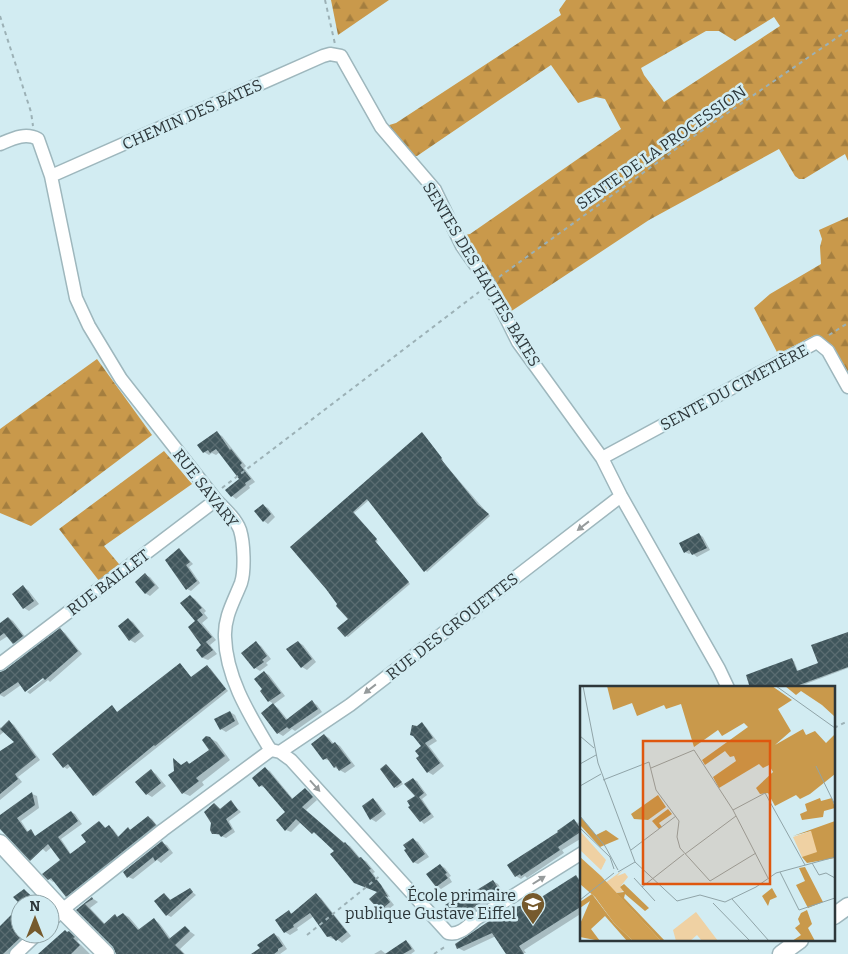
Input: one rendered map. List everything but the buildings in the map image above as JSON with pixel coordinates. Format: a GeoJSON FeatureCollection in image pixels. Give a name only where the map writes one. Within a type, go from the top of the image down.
{"type":"FeatureCollection","features":[{"type":"Feature","properties":{"kind":"street","name":"CHEMIN DES BATES"},"geometry":{"type":"LineString","coordinates":[[51,176],[323,56],[334,54]]}},
{"type":"Feature","properties":{"kind":"street","name":"SENTES DES HAUTES BATES"},"geometry":{"type":"LineString","coordinates":[[334,54],[341,56],[343,59],[386,134],[434,190],[462,246],[489,284],[518,342],[602,458],[621,496],[715,660],[727,686]]}},
{"type":"Feature","properties":{"kind":"street"},"geometry":{"type":"LineString","coordinates":[[0,144],[19,137],[33,137]]}},
{"type":"Feature","properties":{"kind":"street","name":"RUE SAVARY"},"geometry":{"type":"LineString","coordinates":[[33,137],[39,142],[51,176],[76,298],[89,326],[121,379],[214,498],[231,516],[240,530],[243,557],[242,582],[230,605],[224,637],[232,674],[248,713],[276,751],[291,760],[429,910],[442,929],[453,938]]}},
{"type":"Feature","properties":{"kind":"street","name":"SENTE DU CIMETIÈRE"},"geometry":{"type":"LineString","coordinates":[[602,458],[817,342],[828,351],[848,387]]}},
{"type":"Feature","properties":{"kind":"street","name":"RUE DES GROUETTES"},"geometry":{"type":"LineString","coordinates":[[62,910],[163,830],[276,751],[350,705],[621,496]]}},
{"type":"Feature","properties":{"kind":"street","name":"RUE BAILLET"},"geometry":{"type":"LineString","coordinates":[[0,664],[214,498]]}},
{"type":"Feature","properties":{"kind":"street"},"geometry":{"type":"LineString","coordinates":[[0,843],[106,954]]}},
{"type":"Feature","properties":{"kind":"street"},"geometry":{"type":"LineString","coordinates":[[453,938],[580,854]]}},
{"type":"Feature","properties":{"kind":"street"},"geometry":{"type":"LineString","coordinates":[[781,954],[797,942]]}},
{"type":"Feature","properties":{"kind":"street"},"geometry":{"type":"LineString","coordinates":[[16,954],[26,944]]}},
{"type":"Feature","properties":{"kind":"path"},"geometry":{"type":"LineString","coordinates":[[325,0],[335,46],[334,54]]}},
{"type":"Feature","properties":{"kind":"path"},"geometry":{"type":"LineString","coordinates":[[0,16],[31,112],[33,137]]}},
{"type":"Feature","properties":{"kind":"path","name":"SENTE DE LA PROCESSION"},"geometry":{"type":"LineString","coordinates":[[214,498],[489,284],[687,141],[848,30]]}},
{"type":"Feature","properties":{"kind":"path"},"geometry":{"type":"LineString","coordinates":[[817,342],[848,323]]}},
{"type":"Feature","properties":{"kind":"path"},"geometry":{"type":"LineString","coordinates":[[836,727],[848,721]]}},
{"type":"Feature","properties":{"kind":"path"},"geometry":{"type":"LineString","coordinates":[[307,935],[384,872]]}},
{"type":"Feature","properties":{"kind":"path"},"geometry":{"type":"LineString","coordinates":[[434,954],[453,938]]}},
{"type":"Feature","properties":{"kind":"green space"},"geometry":{"type":"Polygon","coordinates":[[[331,0],[389,0],[338,35],[331,0]]]}},
{"type":"Feature","properties":{"kind":"green space"},"geometry":{"type":"Polygon","coordinates":[[[566,0],[848,0],[848,161],[845,154],[804,179],[799,179],[795,176],[779,149],[649,220],[510,312],[501,292],[465,235],[470,234],[621,129],[605,99],[596,97],[578,103],[551,65],[417,156],[412,156],[386,126],[396,123],[561,15],[559,10],[566,0]],[[774,17],[735,41],[719,31],[706,31],[641,68],[664,102],[780,26],[774,17]]]}},
{"type":"Feature","properties":{"kind":"green space"},"geometry":{"type":"Polygon","coordinates":[[[848,217],[848,372],[832,345],[815,335],[778,354],[754,308],[770,294],[821,264],[820,247],[822,239],[819,230],[848,217]]]}},
{"type":"Feature","properties":{"kind":"green space"},"geometry":{"type":"Polygon","coordinates":[[[97,359],[152,435],[31,526],[0,513],[0,429],[97,359]]]}},
{"type":"Feature","properties":{"kind":"green space"},"geometry":{"type":"Polygon","coordinates":[[[164,451],[192,484],[104,546],[124,570],[103,586],[59,529],[164,451]]]}},
{"type":"Feature","properties":{"kind":"place","name":"École primaire publique Gustave Eiffel"},"geometry":{"type":"Point","coordinates":[533,925]}}]}
